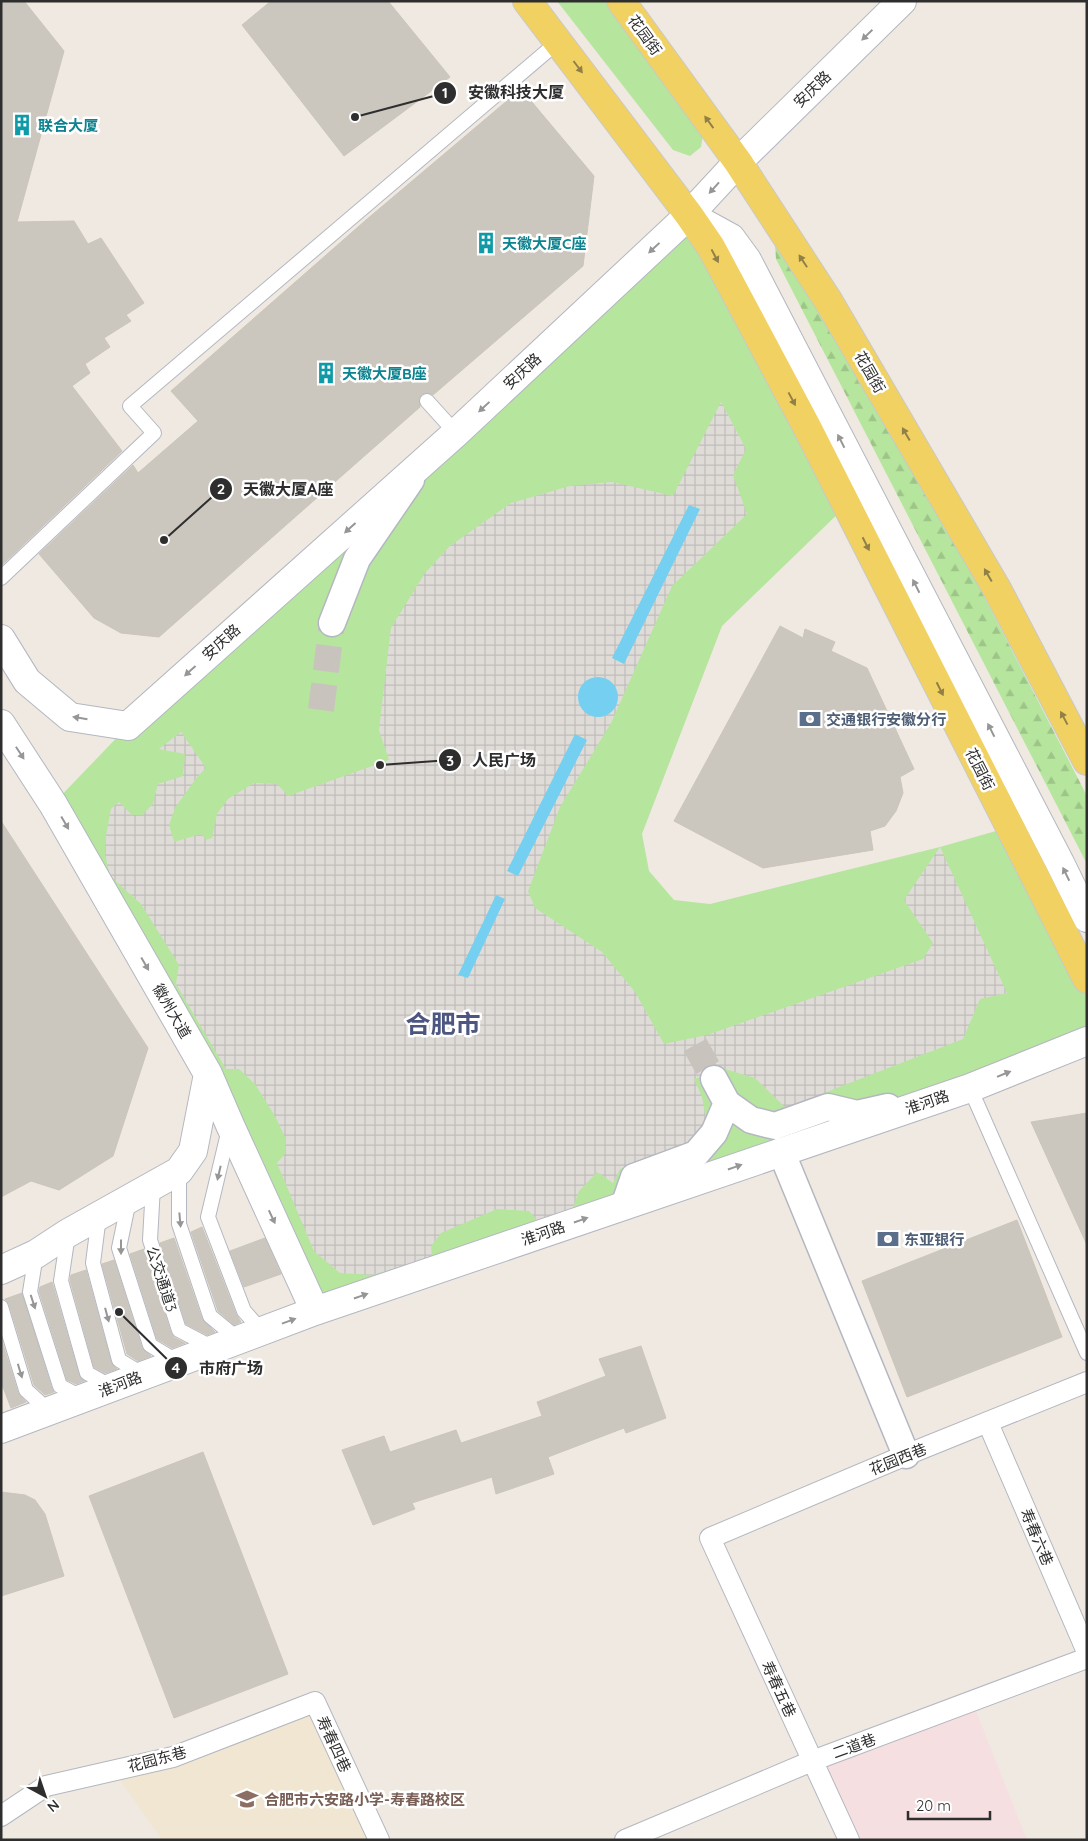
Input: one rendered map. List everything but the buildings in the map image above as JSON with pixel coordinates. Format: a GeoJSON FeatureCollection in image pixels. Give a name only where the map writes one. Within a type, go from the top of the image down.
{"type":"FeatureCollection","features":[{"type":"Feature","properties":{"kind":"main road","name":"花园街"},"geometry":{"type":"LineString","coordinates":[[527,1],[559,41],[711,247],[807,427],[1087,979]]}},
{"type":"Feature","properties":{"kind":"main road","name":"花园街"},"geometry":{"type":"LineString","coordinates":[[621,1],[738,162],[829,302],[992,580],[1087,762]]}},
{"type":"Feature","properties":{"kind":"street","name":"安庆路"},"geometry":{"type":"LineString","coordinates":[[1,640],[27,681],[70,717],[128,726],[456,433],[689,215],[738,162],[902,1]]}},
{"type":"Feature","properties":{"kind":"street","name":"花园街"},"geometry":{"type":"LineString","coordinates":[[689,215],[731,238],[747,260],[1087,918]]}},
{"type":"Feature","properties":{"kind":"street"},"geometry":{"type":"LineString","coordinates":[[332,623],[357,559],[423,463]]}},
{"type":"Feature","properties":{"kind":"street","name":"徽州大道"},"geometry":{"type":"LineString","coordinates":[[1,724],[54,804],[208,1074],[315,1311]]}},
{"type":"Feature","properties":{"kind":"street","name":"淮河路"},"geometry":{"type":"LineString","coordinates":[[3,1426],[49,1411],[315,1311],[958,1091],[1087,1041]]}},
{"type":"Feature","properties":{"kind":"street"},"geometry":{"type":"LineString","coordinates":[[2,1272],[179,1171],[193,1151],[208,1074]]}},
{"type":"Feature","properties":{"kind":"street"},"geometry":{"type":"LineString","coordinates":[[714,1079],[727,1103],[751,1120],[776,1126],[828,1107],[857,1114],[958,1091]]}},
{"type":"Feature","properties":{"kind":"street"},"geometry":{"type":"LineString","coordinates":[[624,1206],[634,1177],[696,1154],[714,1133],[727,1103]]}},
{"type":"Feature","properties":{"kind":"street"},"geometry":{"type":"LineString","coordinates":[[782,1152],[906,1455]]}},
{"type":"Feature","properties":{"kind":"street","name":"花园西巷"},"geometry":{"type":"LineString","coordinates":[[710,1538],[906,1455],[1087,1382]]}},
{"type":"Feature","properties":{"kind":"street","name":"寿春六巷"},"geometry":{"type":"LineString","coordinates":[[988,1423],[1087,1652]]}},
{"type":"Feature","properties":{"kind":"street","name":"寿春五巷"},"geometry":{"type":"LineString","coordinates":[[710,1538],[849,1840]]}},
{"type":"Feature","properties":{"kind":"street","name":"二道巷"},"geometry":{"type":"LineString","coordinates":[[625,1840],[812,1761],[1087,1658]]}},
{"type":"Feature","properties":{"kind":"street","name":"花园东巷"},"geometry":{"type":"LineString","coordinates":[[1,1816],[46,1786],[173,1757],[315,1702]]}},
{"type":"Feature","properties":{"kind":"street","name":"寿春四巷"},"geometry":{"type":"LineString","coordinates":[[315,1702],[379,1840]]}},
{"type":"Feature","properties":{"kind":"lane"},"geometry":{"type":"LineString","coordinates":[[1,578],[154,433],[130,406],[559,41]]}},
{"type":"Feature","properties":{"kind":"lane"},"geometry":{"type":"LineString","coordinates":[[427,401],[456,433]]}},
{"type":"Feature","properties":{"kind":"lane"},"geometry":{"type":"LineString","coordinates":[[958,1091],[1087,1353]]}},
{"type":"Feature","properties":{"kind":"lane"},"geometry":{"type":"LineString","coordinates":[[179,1171],[179,1224],[210,1316],[239,1340],[244,1311],[208,1217],[230,1126]]}},
{"type":"Feature","properties":{"kind":"lane"},"geometry":{"type":"LineString","coordinates":[[141,1193],[119,1248],[150,1345],[178,1362]]}},
{"type":"Feature","properties":{"kind":"lane","name":"公交通道3"},"geometry":{"type":"LineString","coordinates":[[141,1193],[150,1240],[179,1330],[239,1340]]}},
{"type":"Feature","properties":{"kind":"lane"},"geometry":{"type":"LineString","coordinates":[[99,1216],[93,1263],[119,1360],[144,1375]]}},
{"type":"Feature","properties":{"kind":"lane"},"geometry":{"type":"LineString","coordinates":[[68,1233],[61,1281],[88,1373],[112,1387]]}},
{"type":"Feature","properties":{"kind":"lane"},"geometry":{"type":"LineString","coordinates":[[36,1254],[30,1292],[60,1386],[83,1398]]}},
{"type":"Feature","properties":{"kind":"lane"},"geometry":{"type":"LineString","coordinates":[[1,1307],[26,1390],[49,1411]]}},
{"type":"Feature","properties":{"kind":"shaded area"},"geometry":{"type":"Polygon","coordinates":[[[721,402],[746,449],[733,475],[747,514],[672,586],[611,723],[560,807],[528,891],[535,908],[602,952],[635,992],[664,1044],[707,1035],[923,959],[933,943],[904,900],[940,847],[1007,993],[980,999],[963,1039],[834,1089],[788,1110],[755,1078],[725,1069],[694,1079],[702,1097],[706,1120],[701,1134],[686,1145],[620,1169],[613,1183],[597,1172],[579,1191],[573,1208],[541,1224],[529,1211],[497,1209],[441,1233],[431,1246],[432,1258],[372,1275],[340,1273],[314,1251],[277,1163],[285,1154],[286,1139],[275,1116],[255,1084],[239,1069],[226,1069],[176,984],[179,965],[141,904],[110,876],[105,853],[111,809],[119,802],[132,815],[142,815],[153,804],[158,784],[183,776],[185,754],[159,749],[181,732],[206,768],[197,777],[175,808],[169,825],[174,842],[201,834],[206,840],[212,838],[217,814],[228,799],[254,783],[277,784],[288,796],[389,760],[379,730],[391,628],[425,573],[450,546],[511,503],[570,486],[612,482],[673,496],[721,402]]]}},
{"type":"Feature","properties":{"kind":"shaded area"},"geometry":{"type":"Polygon","coordinates":[[[972,1701],[1027,1840],[849,1840],[812,1761],[972,1701]]]}},
{"type":"Feature","properties":{"kind":"shaded area","name":"合肥市六安路小学-寿春路校区"},"geometry":{"type":"Polygon","coordinates":[[[315,1702],[379,1840],[162,1840],[113,1770],[315,1702]]]}},
{"type":"Feature","properties":{"kind":"green space"},"geometry":{"type":"Polygon","coordinates":[[[557,1],[607,1],[704,129],[701,147],[690,156],[673,150],[557,1]]]}},
{"type":"Feature","properties":{"kind":"green space"},"geometry":{"type":"Polygon","coordinates":[[[689,215],[847,505],[722,626],[642,834],[649,871],[674,900],[710,904],[940,847],[1010,827],[1087,979],[1087,1041],[315,1311],[53,804],[128,726],[689,215]]]}},
{"type":"Feature","properties":{"kind":"green space"},"geometry":{"type":"Polygon","coordinates":[[[775,244],[804,247],[1087,796],[1087,864],[776,259],[775,244]]]}},
{"type":"Feature","properties":{"kind":"water"},"geometry":{"type":"Polygon","coordinates":[[[689,505],[700,509],[624,664],[612,658],[689,505]]]}},
{"type":"Feature","properties":{"kind":"water"},"geometry":{"type":"Polygon","coordinates":[[[598,677],[612,683],[618,697],[612,711],[598,717],[584,711],[578,697],[584,683],[598,677]]]}},
{"type":"Feature","properties":{"kind":"water"},"geometry":{"type":"Polygon","coordinates":[[[575,734],[587,740],[518,876],[507,871],[575,734]]]}},
{"type":"Feature","properties":{"kind":"water"},"geometry":{"type":"Polygon","coordinates":[[[496,895],[505,899],[468,978],[458,975],[496,895]]]}},
{"type":"Feature","properties":{"kind":"tunnel"},"geometry":{"type":"LineString","coordinates":[[321,710],[332,623]]}},
{"type":"Feature","properties":{"kind":"tunnel"},"geometry":{"type":"LineString","coordinates":[[695,1045],[714,1079]]}},
{"type":"Feature","properties":{"kind":"place","name":"安徽科技大厦"},"geometry":{"type":"Point","coordinates":[355,117]}},
{"type":"Feature","properties":{"kind":"place","name":"联合大厦"},"geometry":{"type":"Point","coordinates":[22,125]}},
{"type":"Feature","properties":{"kind":"place","name":"天徽大厦C座"},"geometry":{"type":"Point","coordinates":[486,243]}},
{"type":"Feature","properties":{"kind":"place","name":"天徽大厦B座"},"geometry":{"type":"Point","coordinates":[326,373]}},
{"type":"Feature","properties":{"kind":"place","name":"天徽大厦A座"},"geometry":{"type":"Point","coordinates":[164,540]}},
{"type":"Feature","properties":{"kind":"place","name":"交通银行安徽分行"},"geometry":{"type":"Point","coordinates":[810,719]}},
{"type":"Feature","properties":{"kind":"place","name":"人民广场"},"geometry":{"type":"Point","coordinates":[380,765]}},
{"type":"Feature","properties":{"kind":"place","name":"东亚银行"},"geometry":{"type":"Point","coordinates":[888,1239]}},
{"type":"Feature","properties":{"kind":"place","name":"市府广场"},"geometry":{"type":"Point","coordinates":[119,1312]}},
{"type":"Feature","properties":{"kind":"place","name":"合肥市六安路小学-寿春路校区"},"geometry":{"type":"Point","coordinates":[247,1799]}},
{"type":"Feature","properties":{"kind":"district","name":"合肥市"},"geometry":{"type":"Point","coordinates":[443,1023]}}]}
